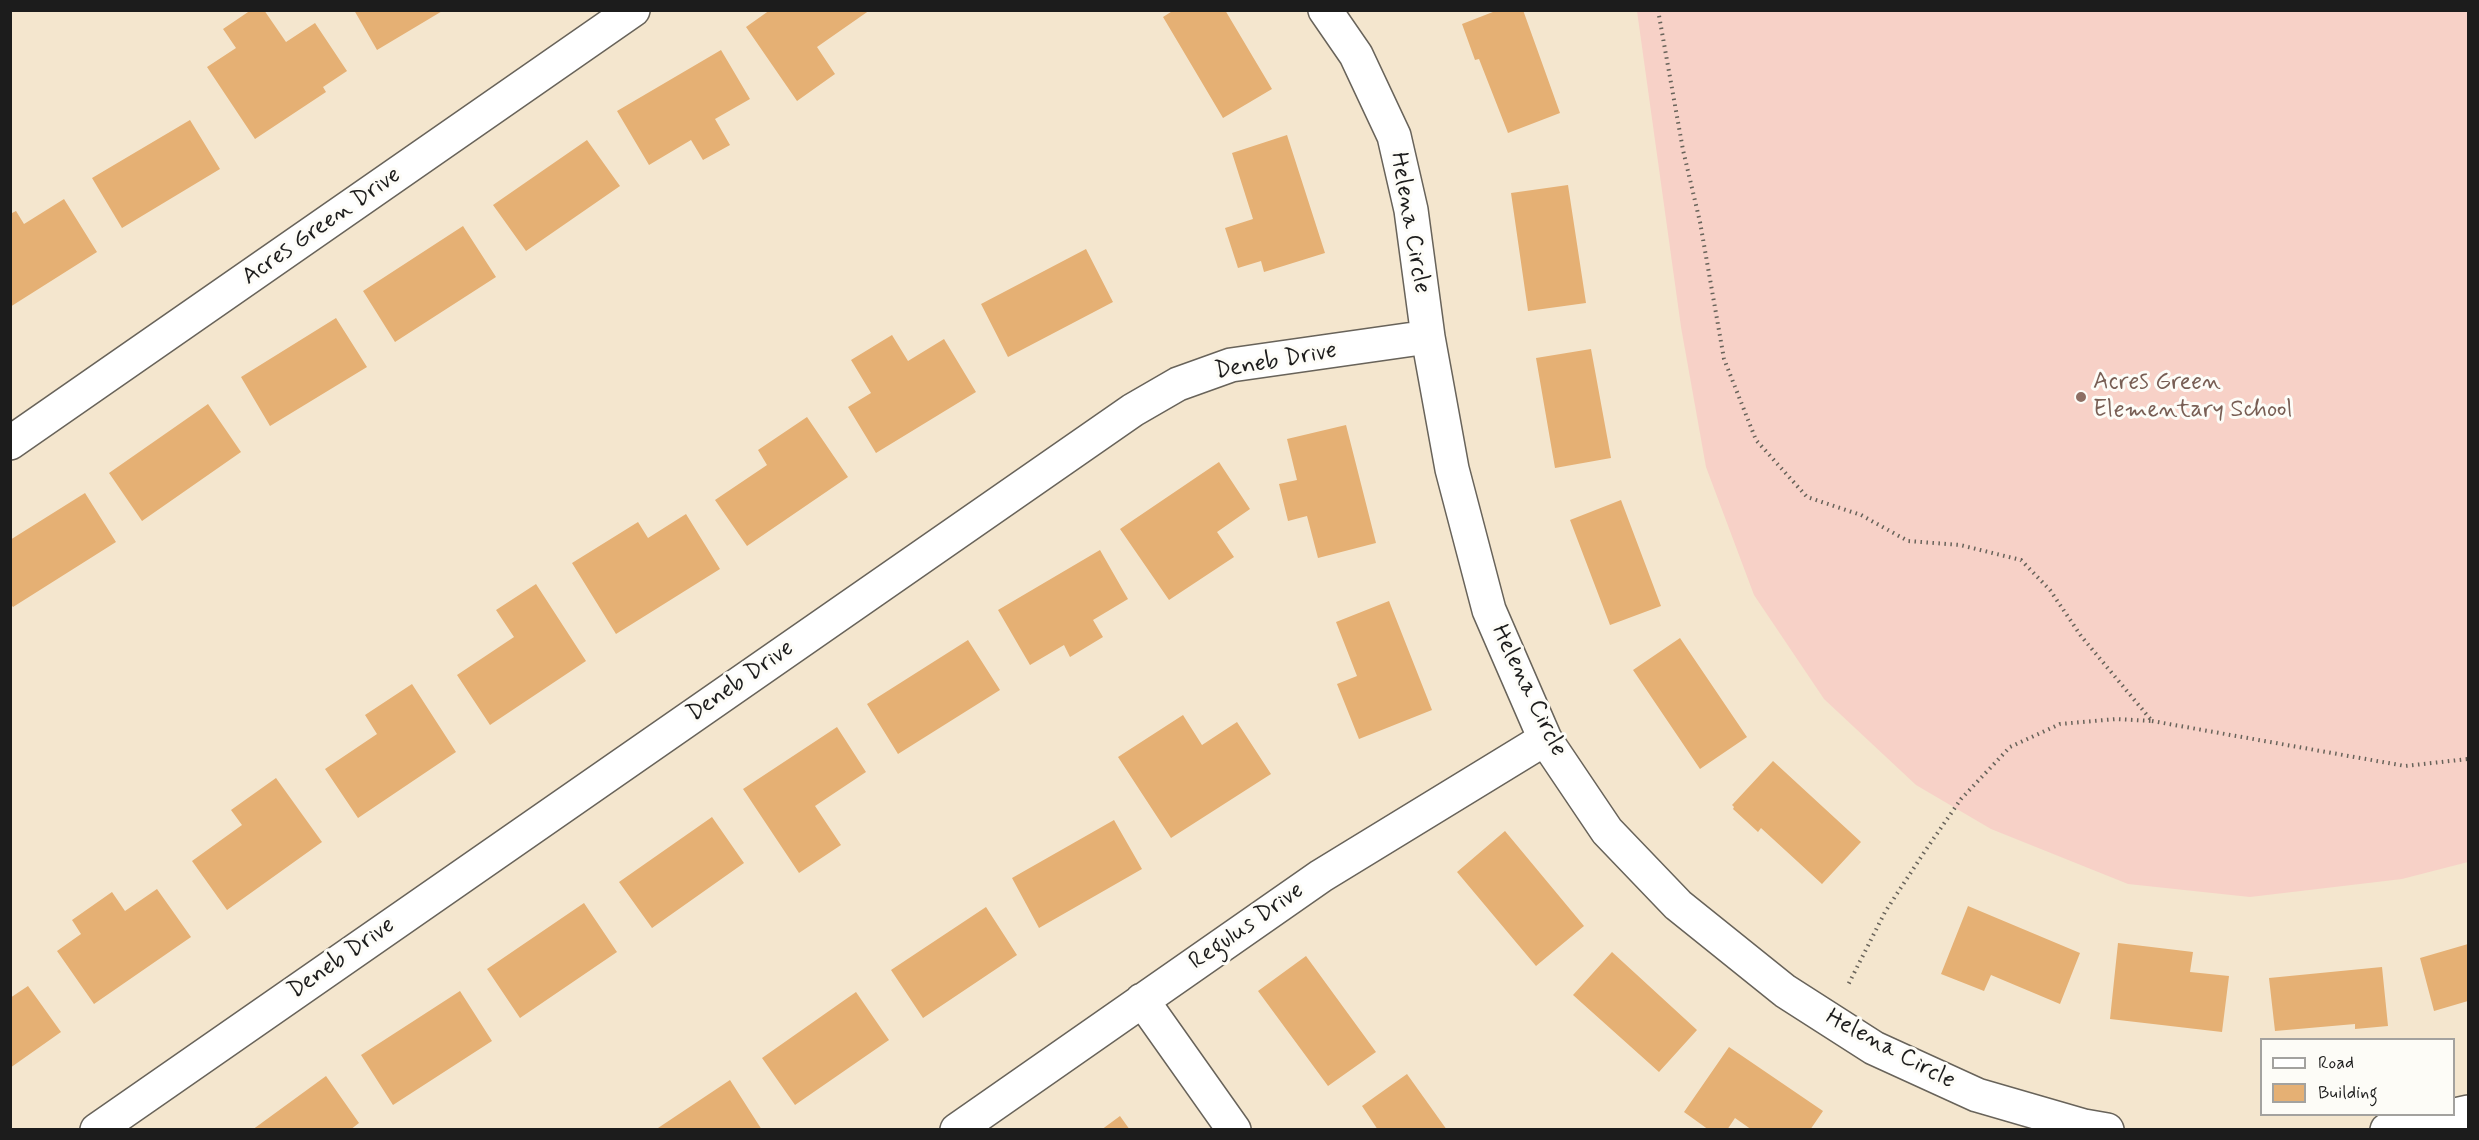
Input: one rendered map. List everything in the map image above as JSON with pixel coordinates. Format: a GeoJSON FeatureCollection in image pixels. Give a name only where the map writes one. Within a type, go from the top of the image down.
{"type":"FeatureCollection","features":[{"type":"Feature","properties":{"kind":"street","name":"Acres Green Drive"},"geometry":{"type":"LineString","coordinates":[[10,443],[633,10]]}},
{"type":"Feature","properties":{"kind":"street","name":"Helena Circle"},"geometry":{"type":"LineString","coordinates":[[1325,10],[1356,55],[1394,136],[1411,210],[1428,337],[1452,469],[1489,610],[1545,739],[1607,831],[1678,905],[1785,991],[1874,1048],[1977,1095],[2084,1126],[2107,1130]]}},
{"type":"Feature","properties":{"kind":"street","name":"Deneb Drive"},"geometry":{"type":"LineString","coordinates":[[96,1130],[1133,410],[1178,384],[1231,365],[1428,337]]}},
{"type":"Feature","properties":{"kind":"street","name":"Regulus Drive"},"geometry":{"type":"LineString","coordinates":[[957,1130],[1321,876],[1545,739]]}},
{"type":"Feature","properties":{"kind":"street"},"geometry":{"type":"LineString","coordinates":[[1142,1000],[1234,1130]]}},
{"type":"Feature","properties":{"kind":"street"},"geometry":{"type":"LineString","coordinates":[[2388,1130],[2451,1116]]}},
{"type":"Feature","properties":{"kind":"path"},"geometry":{"type":"LineString","coordinates":[[1658,10],[1683,150],[1700,222],[1724,359],[1756,440],[1807,496],[1861,515],[1908,541],[1960,545],[2021,560],[2050,590],[2081,636],[2152,721]]}},
{"type":"Feature","properties":{"kind":"path"},"geometry":{"type":"LineString","coordinates":[[1829,1019],[1885,912],[1961,799],[2010,747],[2060,724],[2116,719],[2152,721],[2405,766],[2469,759]]}},
{"type":"Feature","properties":{"kind":"shaded area","name":"Acres Green Elementary School"},"geometry":{"type":"Polygon","coordinates":[[[1637,11],[2468,11],[2468,862],[2402,879],[2250,897],[2128,884],[1991,829],[1916,785],[1824,699],[1754,595],[1706,467],[1681,327],[1637,11]]]}},
{"type":"Feature","properties":{"kind":"building"},"geometry":{"type":"Polygon","coordinates":[[[251,10],[264,10],[286,42],[315,23],[347,71],[323,87],[326,92],[255,139],[207,67],[236,48],[223,29],[251,10]]]}},
{"type":"Feature","properties":{"kind":"building"},"geometry":{"type":"Polygon","coordinates":[[[354,10],[444,10],[377,50],[354,10]]]}},
{"type":"Feature","properties":{"kind":"building"},"geometry":{"type":"Polygon","coordinates":[[[770,10],[870,10],[817,47],[835,74],[797,101],[746,27],[770,10]]]}},
{"type":"Feature","properties":{"kind":"building"},"geometry":{"type":"Polygon","coordinates":[[[1174,10],[1225,10],[1272,89],[1223,118],[1163,17],[1174,10]]]}},
{"type":"Feature","properties":{"kind":"building"},"geometry":{"type":"Polygon","coordinates":[[[1498,10],[1523,10],[1560,113],[1508,133],[1479,59],[1475,60],[1462,24],[1498,10]]]}},
{"type":"Feature","properties":{"kind":"building"},"geometry":{"type":"Polygon","coordinates":[[[721,50],[750,99],[715,119],[730,145],[703,160],[691,140],[649,165],[617,111],[721,50]]]}},
{"type":"Feature","properties":{"kind":"building"},"geometry":{"type":"Polygon","coordinates":[[[190,120],[220,169],[122,228],[92,178],[190,120]]]}},
{"type":"Feature","properties":{"kind":"building"},"geometry":{"type":"Polygon","coordinates":[[[1287,135],[1325,253],[1264,272],[1261,261],[1238,268],[1225,228],[1253,219],[1232,153],[1287,135]]]}},
{"type":"Feature","properties":{"kind":"building"},"geometry":{"type":"Polygon","coordinates":[[[587,140],[620,186],[526,251],[493,205],[587,140]]]}},
{"type":"Feature","properties":{"kind":"building"},"geometry":{"type":"Polygon","coordinates":[[[1568,185],[1586,303],[1528,311],[1511,193],[1568,185]]]}},
{"type":"Feature","properties":{"kind":"building"},"geometry":{"type":"Polygon","coordinates":[[[64,199],[97,252],[10,307],[10,214],[16,211],[24,224],[64,199]]]}},
{"type":"Feature","properties":{"kind":"building"},"geometry":{"type":"Polygon","coordinates":[[[463,226],[496,277],[395,342],[363,291],[463,226]]]}},
{"type":"Feature","properties":{"kind":"building"},"geometry":{"type":"Polygon","coordinates":[[[1086,249],[1113,302],[1008,357],[981,304],[1086,249]]]}},
{"type":"Feature","properties":{"kind":"building"},"geometry":{"type":"Polygon","coordinates":[[[336,318],[367,367],[270,426],[241,377],[336,318]]]}},
{"type":"Feature","properties":{"kind":"building"},"geometry":{"type":"Polygon","coordinates":[[[892,335],[908,361],[944,339],[976,392],[876,453],[848,407],[871,393],[851,360],[892,335]]]}},
{"type":"Feature","properties":{"kind":"building"},"geometry":{"type":"Polygon","coordinates":[[[1591,349],[1611,458],[1555,468],[1536,358],[1591,349]]]}},
{"type":"Feature","properties":{"kind":"building"},"geometry":{"type":"Polygon","coordinates":[[[208,404],[241,452],[142,521],[109,473],[208,404]]]}},
{"type":"Feature","properties":{"kind":"building"},"geometry":{"type":"Polygon","coordinates":[[[807,417],[848,477],[747,546],[715,500],[767,465],[758,450],[807,417]]]}},
{"type":"Feature","properties":{"kind":"building"},"geometry":{"type":"Polygon","coordinates":[[[1346,425],[1376,543],[1318,558],[1307,516],[1288,521],[1279,484],[1297,480],[1287,439],[1346,425]]]}},
{"type":"Feature","properties":{"kind":"building"},"geometry":{"type":"Polygon","coordinates":[[[1219,462],[1250,509],[1217,532],[1234,557],[1169,600],[1120,529],[1219,462]]]}},
{"type":"Feature","properties":{"kind":"building"},"geometry":{"type":"Polygon","coordinates":[[[85,493],[116,542],[13,607],[10,603],[10,540],[85,493]]]}},
{"type":"Feature","properties":{"kind":"building"},"geometry":{"type":"Polygon","coordinates":[[[1621,500],[1661,606],[1610,625],[1570,520],[1621,500]]]}},
{"type":"Feature","properties":{"kind":"building"},"geometry":{"type":"Polygon","coordinates":[[[686,514],[720,569],[616,634],[572,563],[638,522],[648,538],[686,514]]]}},
{"type":"Feature","properties":{"kind":"building"},"geometry":{"type":"Polygon","coordinates":[[[1100,550],[1128,599],[1093,620],[1103,637],[1070,657],[1064,645],[1030,665],[998,610],[1100,550]]]}},
{"type":"Feature","properties":{"kind":"building"},"geometry":{"type":"Polygon","coordinates":[[[536,584],[586,661],[490,725],[457,675],[514,637],[496,610],[536,584]]]}},
{"type":"Feature","properties":{"kind":"building"},"geometry":{"type":"Polygon","coordinates":[[[1389,601],[1432,710],[1359,739],[1337,684],[1357,676],[1336,622],[1389,601]]]}},
{"type":"Feature","properties":{"kind":"building"},"geometry":{"type":"Polygon","coordinates":[[[1680,638],[1747,737],[1700,769],[1633,670],[1680,638]]]}},
{"type":"Feature","properties":{"kind":"building"},"geometry":{"type":"Polygon","coordinates":[[[968,640],[1000,690],[898,754],[867,704],[968,640]]]}},
{"type":"Feature","properties":{"kind":"building"},"geometry":{"type":"Polygon","coordinates":[[[412,684],[456,752],[358,818],[325,769],[377,734],[365,715],[412,684]]]}},
{"type":"Feature","properties":{"kind":"building"},"geometry":{"type":"Polygon","coordinates":[[[1183,715],[1202,745],[1237,722],[1271,774],[1171,838],[1118,757],[1183,715]]]}},
{"type":"Feature","properties":{"kind":"building"},"geometry":{"type":"Polygon","coordinates":[[[837,727],[866,772],[815,806],[841,845],[799,873],[743,789],[837,727]]]}},
{"type":"Feature","properties":{"kind":"building"},"geometry":{"type":"Polygon","coordinates":[[[1773,761],[1861,842],[1822,884],[1761,828],[1758,832],[1733,809],[1732,805],[1773,761]]]}},
{"type":"Feature","properties":{"kind":"building"},"geometry":{"type":"Polygon","coordinates":[[[276,778],[322,842],[227,910],[192,861],[242,825],[231,810],[276,778]]]}},
{"type":"Feature","properties":{"kind":"building"},"geometry":{"type":"Polygon","coordinates":[[[712,817],[744,863],[652,928],[619,882],[712,817]]]}},
{"type":"Feature","properties":{"kind":"building"},"geometry":{"type":"Polygon","coordinates":[[[1114,820],[1142,869],[1039,928],[1012,878],[1114,820]]]}},
{"type":"Feature","properties":{"kind":"building"},"geometry":{"type":"Polygon","coordinates":[[[1505,831],[1584,926],[1536,966],[1457,872],[1505,831]]]}},
{"type":"Feature","properties":{"kind":"building"},"geometry":{"type":"Polygon","coordinates":[[[157,889],[191,937],[94,1004],[57,951],[81,934],[72,920],[112,892],[125,911],[157,889]]]}},
{"type":"Feature","properties":{"kind":"building"},"geometry":{"type":"Polygon","coordinates":[[[584,903],[617,952],[520,1018],[487,969],[584,903]]]}},
{"type":"Feature","properties":{"kind":"building"},"geometry":{"type":"Polygon","coordinates":[[[1968,906],[2080,953],[2060,1004],[1991,975],[1984,991],[1941,974],[1968,906]]]}},
{"type":"Feature","properties":{"kind":"building"},"geometry":{"type":"Polygon","coordinates":[[[986,907],[1017,955],[923,1018],[891,970],[986,907]]]}},
{"type":"Feature","properties":{"kind":"building"},"geometry":{"type":"Polygon","coordinates":[[[2118,943],[2193,952],[2190,972],[2229,976],[2222,1032],[2110,1019],[2118,943]]]}},
{"type":"Feature","properties":{"kind":"building"},"geometry":{"type":"Polygon","coordinates":[[[2468,944],[2468,1001],[2434,1011],[2420,958],[2468,944]]]}},
{"type":"Feature","properties":{"kind":"building"},"geometry":{"type":"Polygon","coordinates":[[[1612,952],[1697,1030],[1659,1072],[1573,995],[1612,952]]]}},
{"type":"Feature","properties":{"kind":"building"},"geometry":{"type":"Polygon","coordinates":[[[1306,956],[1376,1052],[1328,1086],[1258,991],[1306,956]]]}},
{"type":"Feature","properties":{"kind":"building"},"geometry":{"type":"Polygon","coordinates":[[[2382,967],[2388,1026],[2355,1029],[2355,1024],[2275,1031],[2269,978],[2382,967]]]}},
{"type":"Feature","properties":{"kind":"building"},"geometry":{"type":"Polygon","coordinates":[[[28,986],[61,1032],[10,1068],[10,998],[28,986]]]}},
{"type":"Feature","properties":{"kind":"building"},"geometry":{"type":"Polygon","coordinates":[[[460,991],[492,1041],[393,1105],[361,1055],[460,991]]]}},
{"type":"Feature","properties":{"kind":"building"},"geometry":{"type":"Polygon","coordinates":[[[856,992],[889,1040],[795,1105],[762,1058],[856,992]]]}},
{"type":"Feature","properties":{"kind":"building"},"geometry":{"type":"Polygon","coordinates":[[[1729,1047],[1823,1111],[1810,1130],[1752,1130],[1735,1118],[1727,1130],[1709,1130],[1684,1112],[1729,1047]]]}},
{"type":"Feature","properties":{"kind":"building"},"geometry":{"type":"Polygon","coordinates":[[[1407,1074],[1447,1130],[1378,1130],[1362,1106],[1407,1074]]]}},
{"type":"Feature","properties":{"kind":"building"},"geometry":{"type":"Polygon","coordinates":[[[326,1076],[359,1123],[350,1130],[252,1130],[326,1076]]]}},
{"type":"Feature","properties":{"kind":"building"},"geometry":{"type":"Polygon","coordinates":[[[730,1080],[762,1130],[655,1130],[730,1080]]]}},
{"type":"Feature","properties":{"kind":"building"},"geometry":{"type":"Polygon","coordinates":[[[1120,1116],[1130,1130],[1101,1130],[1120,1116]]]}},
{"type":"Feature","properties":{"kind":"place","name":"Acres Green Elementary School"},"geometry":{"type":"Point","coordinates":[2081,397]}}]}
